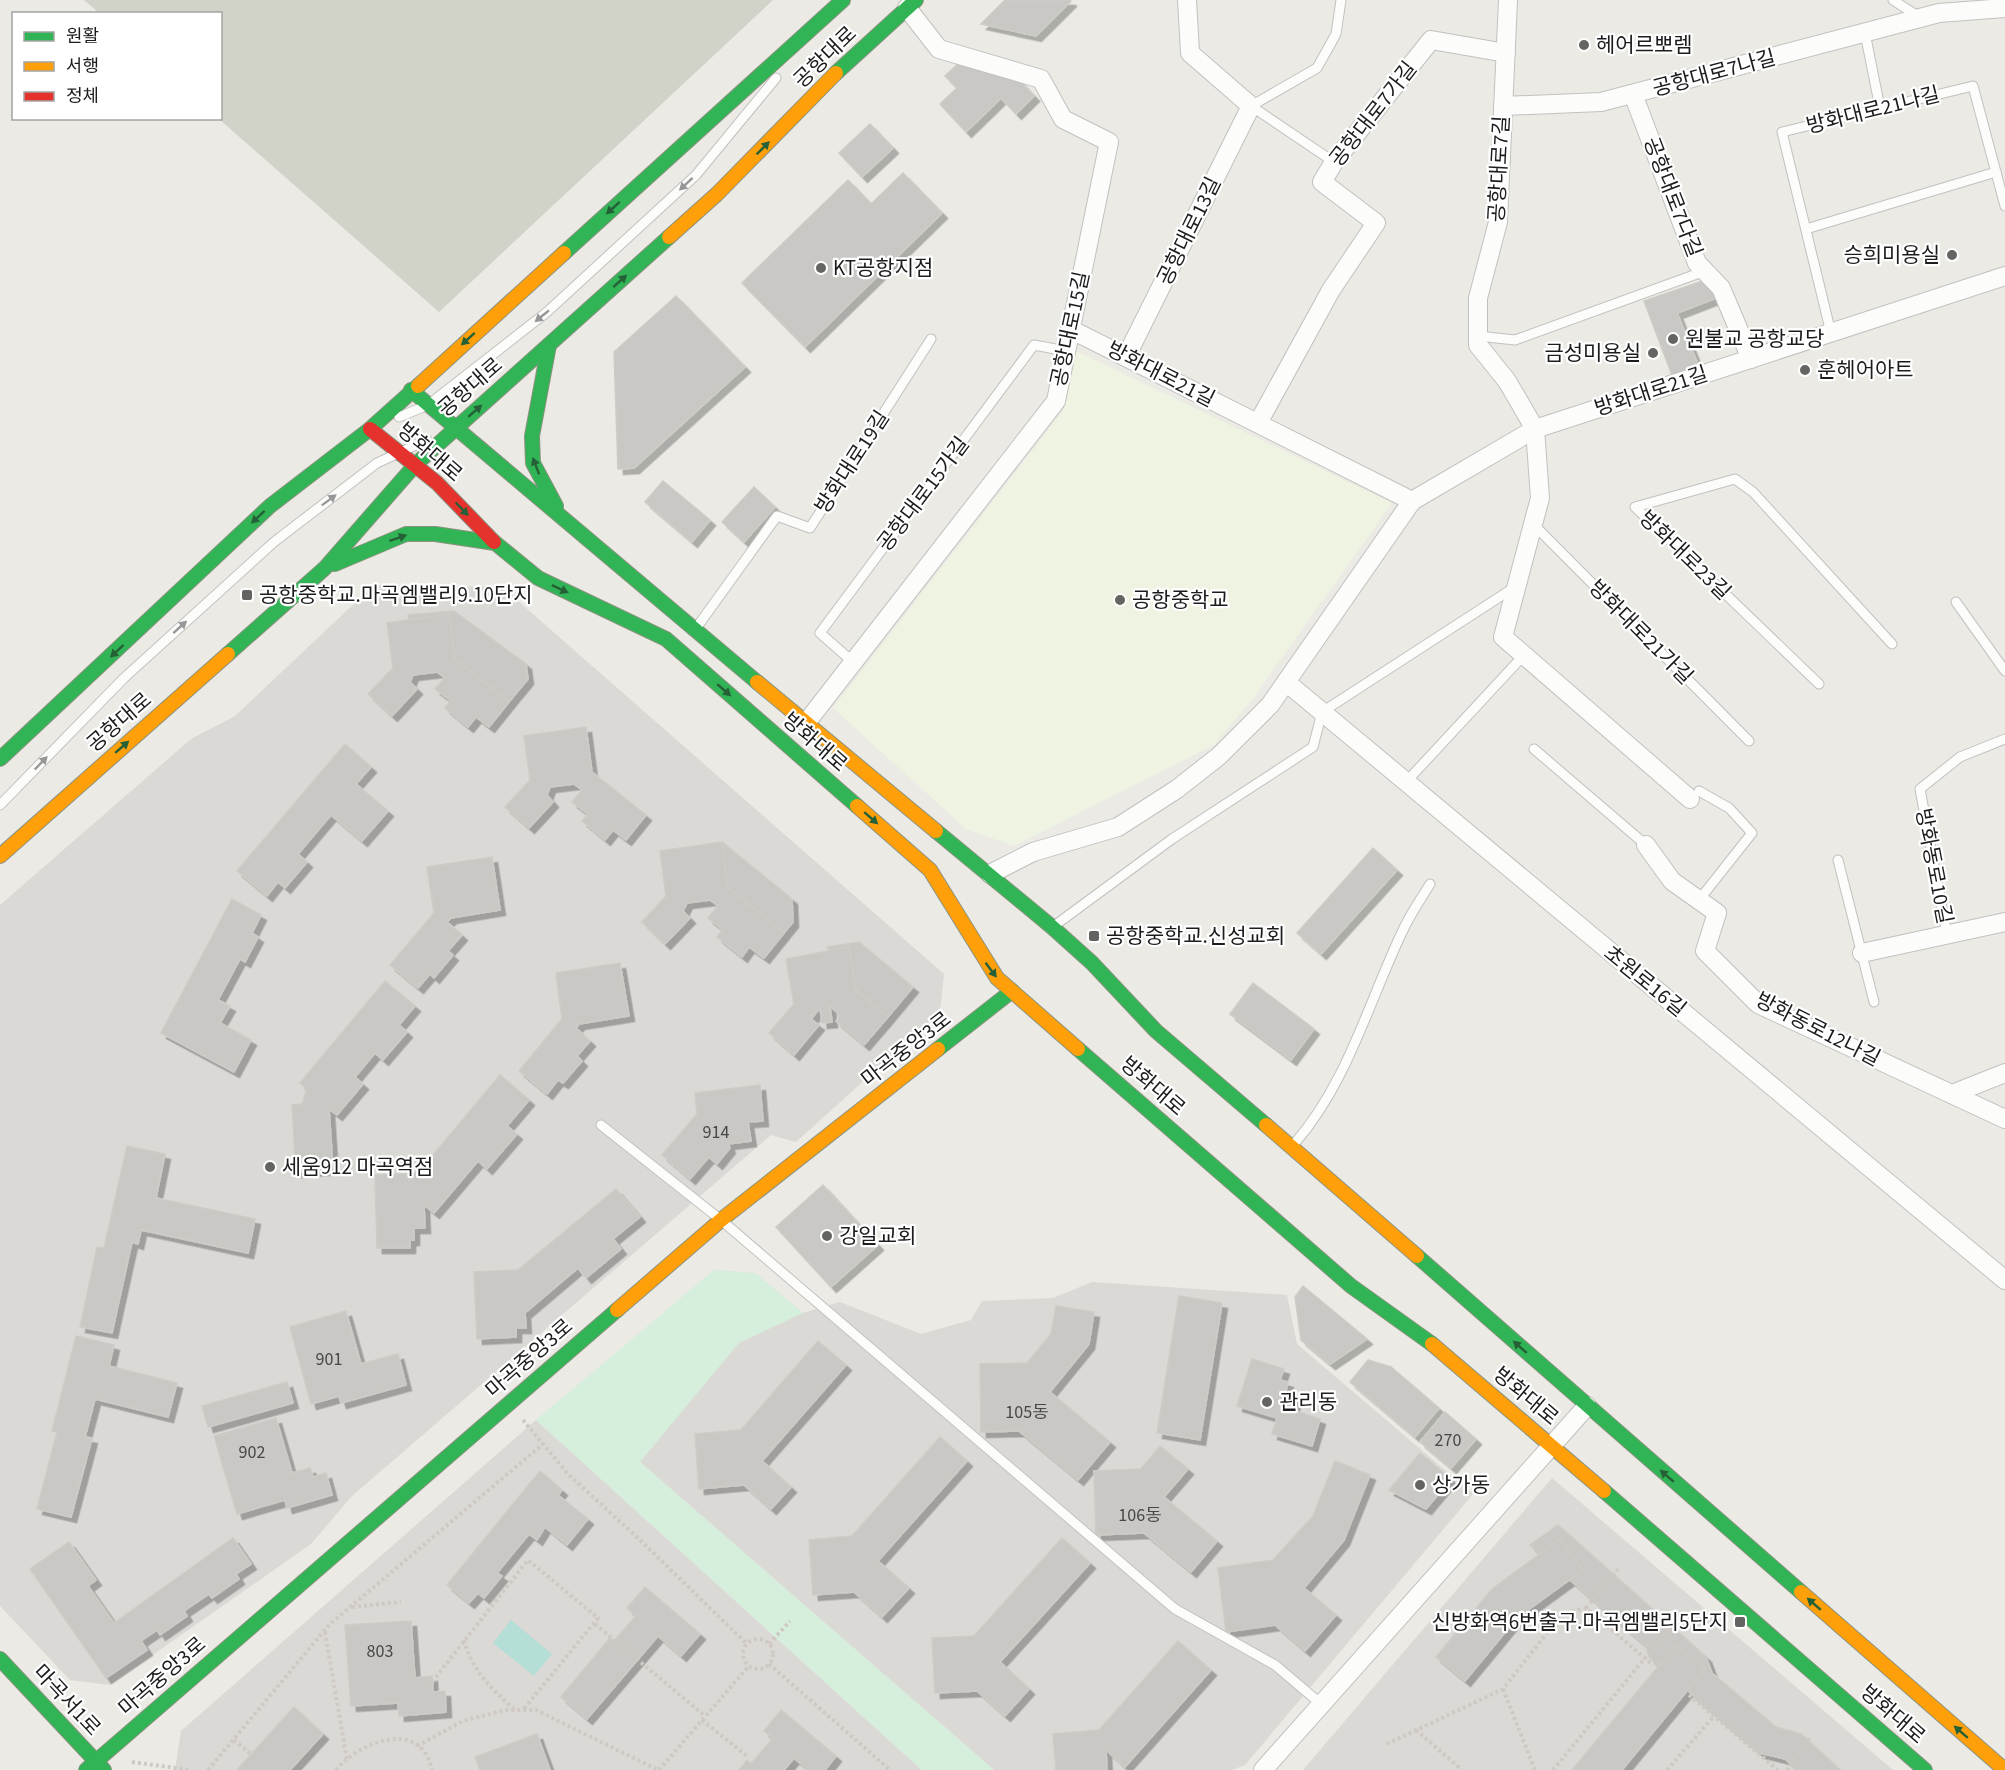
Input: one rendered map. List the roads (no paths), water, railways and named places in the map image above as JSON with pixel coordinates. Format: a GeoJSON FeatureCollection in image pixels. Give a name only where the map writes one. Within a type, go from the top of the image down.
{"type":"FeatureCollection","features":[{"type":"Feature","properties":{"kind":"main road","name":"공항대로"},"geometry":{"type":"LineString","coordinates":[[0,759],[270,506],[370,429],[843,0]]}},
{"type":"Feature","properties":{"kind":"main road","name":"공항대로"},"geometry":{"type":"LineString","coordinates":[[0,856],[325,568],[416,464],[717,194],[846,63],[912,4]]}},
{"type":"Feature","properties":{"kind":"main road"},"geometry":{"type":"LineString","coordinates":[[549,345],[532,436],[533,463],[562,518]]}},
{"type":"Feature","properties":{"kind":"main road","name":"방화대로"},"geometry":{"type":"LineString","coordinates":[[411,390],[454,429],[1052,927],[1092,963],[1156,1030],[2005,1770]]}},
{"type":"Feature","properties":{"kind":"main road","name":"방화대로"},"geometry":{"type":"LineString","coordinates":[[370,429],[416,464],[495,543],[538,578],[666,639],[684,654],[930,870],[997,978],[1351,1286],[1435,1346],[1925,1770]]}},
{"type":"Feature","properties":{"kind":"main road"},"geometry":{"type":"LineString","coordinates":[[325,568],[406,534],[435,534],[495,543]]}},
{"type":"Feature","properties":{"kind":"main road","name":"마곡중앙3로"},"geometry":{"type":"LineString","coordinates":[[95,1767],[722,1220],[1012,991]]}},
{"type":"Feature","properties":{"kind":"main road","name":"마곡서1로"},"geometry":{"type":"LineString","coordinates":[[0,1659],[95,1767]]}},
{"type":"Feature","properties":{"kind":"street"},"geometry":{"type":"LineString","coordinates":[[1187,0],[1190,53],[1251,106]]}},
{"type":"Feature","properties":{"kind":"street","name":"공항대로7길"},"geometry":{"type":"LineString","coordinates":[[1508,0],[1498,222],[1478,298],[1478,345],[1507,381],[1535,429]]}},
{"type":"Feature","properties":{"kind":"street","name":"공항대로15길"},"geometry":{"type":"LineString","coordinates":[[806,723],[1056,400],[1109,142],[1063,119],[1041,79],[939,49],[912,4]]}},
{"type":"Feature","properties":{"kind":"street","name":"공항대로7나길"},"geometry":{"type":"LineString","coordinates":[[1503,106],[1601,102],[1939,13],[2005,8]]}},
{"type":"Feature","properties":{"kind":"street","name":"공항대로7가길"},"geometry":{"type":"LineString","coordinates":[[1258,423],[1331,290],[1376,223],[1322,182],[1334,162],[1431,40],[1506,53]]}},
{"type":"Feature","properties":{"kind":"street","name":"공항대로7다길"},"geometry":{"type":"LineString","coordinates":[[1633,94],[1697,263],[1721,288],[1751,359]]}},
{"type":"Feature","properties":{"kind":"street","name":"공항대로13길"},"geometry":{"type":"LineString","coordinates":[[1126,357],[1251,106]]}},
{"type":"Feature","properties":{"kind":"street","name":"방화대로21길"},"geometry":{"type":"LineString","coordinates":[[990,874],[1034,852],[1118,827],[1177,789],[1219,756],[1270,705],[1412,501],[1535,429],[2005,276]]}},
{"type":"Feature","properties":{"kind":"street","name":"방화대로21길"},"geometry":{"type":"LineString","coordinates":[[1070,328],[1412,501]]}},
{"type":"Feature","properties":{"kind":"street"},"geometry":{"type":"LineString","coordinates":[[1535,429],[1540,498],[1503,637],[1523,656],[1694,795]]}},
{"type":"Feature","properties":{"kind":"street","name":"초원로16길"},"geometry":{"type":"LineString","coordinates":[[1286,682],[2005,1280]]}},
{"type":"Feature","properties":{"kind":"street","name":"방화동로12나길"},"geometry":{"type":"LineString","coordinates":[[1646,845],[1672,881],[1717,913],[1705,951],[1758,1004],[2005,1119]]}},
{"type":"Feature","properties":{"kind":"street","name":"방화동로10길"},"geometry":{"type":"LineString","coordinates":[[1862,954],[2005,922]]}},
{"type":"Feature","properties":{"kind":"street"},"geometry":{"type":"LineString","coordinates":[[1952,1094],[2005,1073]]}},
{"type":"Feature","properties":{"kind":"street"},"geometry":{"type":"LineString","coordinates":[[1263,1770],[1587,1406]]}},
{"type":"Feature","properties":{"kind":"lane"},"geometry":{"type":"LineString","coordinates":[[1334,162],[1251,106],[1317,68],[1336,34],[1341,0]]}},
{"type":"Feature","properties":{"kind":"lane"},"geometry":{"type":"LineString","coordinates":[[1893,0],[1921,18]]}},
{"type":"Feature","properties":{"kind":"lane"},"geometry":{"type":"LineString","coordinates":[[370,429],[428,405],[548,312],[696,175],[831,11]]}},
{"type":"Feature","properties":{"kind":"lane"},"geometry":{"type":"LineString","coordinates":[[1866,33],[1880,108]]}},
{"type":"Feature","properties":{"kind":"lane","name":"방화대로21나길"},"geometry":{"type":"LineString","coordinates":[[1832,333],[1782,132],[1973,86],[2005,206]]}},
{"type":"Feature","properties":{"kind":"lane"},"geometry":{"type":"LineString","coordinates":[[1806,229],[1996,172]]}},
{"type":"Feature","properties":{"kind":"lane"},"geometry":{"type":"LineString","coordinates":[[1478,336],[1515,340],[1705,271]]}},
{"type":"Feature","properties":{"kind":"lane","name":"방화대로19길"},"geometry":{"type":"LineString","coordinates":[[694,630],[777,516],[810,528],[931,339]]}},
{"type":"Feature","properties":{"kind":"lane","name":"공항대로15가길"},"geometry":{"type":"LineString","coordinates":[[854,662],[820,633],[1034,345],[1066,351]]}},
{"type":"Feature","properties":{"kind":"lane"},"geometry":{"type":"LineString","coordinates":[[0,805],[124,678],[274,542],[377,463],[454,429]]}},
{"type":"Feature","properties":{"kind":"lane","name":"방화대로23길"},"geometry":{"type":"LineString","coordinates":[[1819,684],[1635,507],[1735,479],[1753,492],[1892,644]]}},
{"type":"Feature","properties":{"kind":"lane","name":"방화대로21가길"},"geometry":{"type":"LineString","coordinates":[[1533,524],[1749,741]]}},
{"type":"Feature","properties":{"kind":"lane"},"geometry":{"type":"LineString","coordinates":[[1052,927],[1172,839],[1313,747],[1322,712],[1516,586]]}},
{"type":"Feature","properties":{"kind":"lane"},"geometry":{"type":"LineString","coordinates":[[1956,602],[2005,671]]}},
{"type":"Feature","properties":{"kind":"lane"},"geometry":{"type":"LineString","coordinates":[[1407,781],[1523,656]]}},
{"type":"Feature","properties":{"kind":"lane","name":"방화동로10길"},"geometry":{"type":"LineString","coordinates":[[1947,934],[1920,789],[1960,757],[2005,739]]}},
{"type":"Feature","properties":{"kind":"lane"},"geometry":{"type":"LineString","coordinates":[[1533,749],[1646,845]]}},
{"type":"Feature","properties":{"kind":"lane"},"geometry":{"type":"LineString","coordinates":[[1694,795],[1729,808],[1752,833],[1700,900]]}},
{"type":"Feature","properties":{"kind":"lane"},"geometry":{"type":"LineString","coordinates":[[1838,860],[1874,1002]]}},
{"type":"Feature","properties":{"kind":"lane"},"geometry":{"type":"LineString","coordinates":[[1292,1147],[1316,1119],[1369,1013],[1404,927],[1430,884]]}},
{"type":"Feature","properties":{"kind":"lane"},"geometry":{"type":"LineString","coordinates":[[601,1125],[722,1220],[1175,1609],[1275,1665],[1321,1704]]}},
{"type":"Feature","properties":{"kind":"place","name":"헤어르뽀렘"},"geometry":{"type":"Point","coordinates":[1584,45]}},
{"type":"Feature","properties":{"kind":"place","name":"승희미용실"},"geometry":{"type":"Point","coordinates":[1952,255]}},
{"type":"Feature","properties":{"kind":"place","name":"KT공항지점"},"geometry":{"type":"Point","coordinates":[821,268]}},
{"type":"Feature","properties":{"kind":"place","name":"원불교 공항교당"},"geometry":{"type":"Point","coordinates":[1673,339]}},
{"type":"Feature","properties":{"kind":"place","name":"금성미용실"},"geometry":{"type":"Point","coordinates":[1653,353]}},
{"type":"Feature","properties":{"kind":"place","name":"훈헤어아트"},"geometry":{"type":"Point","coordinates":[1805,370]}},
{"type":"Feature","properties":{"kind":"place","name":"공항중학교.마곡엠밸리9.10단지"},"geometry":{"type":"Point","coordinates":[247,595]}},
{"type":"Feature","properties":{"kind":"place","name":"공항중학교"},"geometry":{"type":"Point","coordinates":[1120,600]}},
{"type":"Feature","properties":{"kind":"place","name":"공항중학교.신성교회"},"geometry":{"type":"Point","coordinates":[1094,936]}},
{"type":"Feature","properties":{"kind":"place","name":"세움912 마곡역점"},"geometry":{"type":"Point","coordinates":[270,1167]}},
{"type":"Feature","properties":{"kind":"place","name":"강일교회"},"geometry":{"type":"Point","coordinates":[827,1236]}},
{"type":"Feature","properties":{"kind":"place","name":"관리동"},"geometry":{"type":"Point","coordinates":[1267,1402]}},
{"type":"Feature","properties":{"kind":"place","name":"상가동"},"geometry":{"type":"Point","coordinates":[1420,1485]}},
{"type":"Feature","properties":{"kind":"place","name":"신방화역6번출구.마곡엠밸리5단지"},"geometry":{"type":"Point","coordinates":[1740,1622]}}]}
